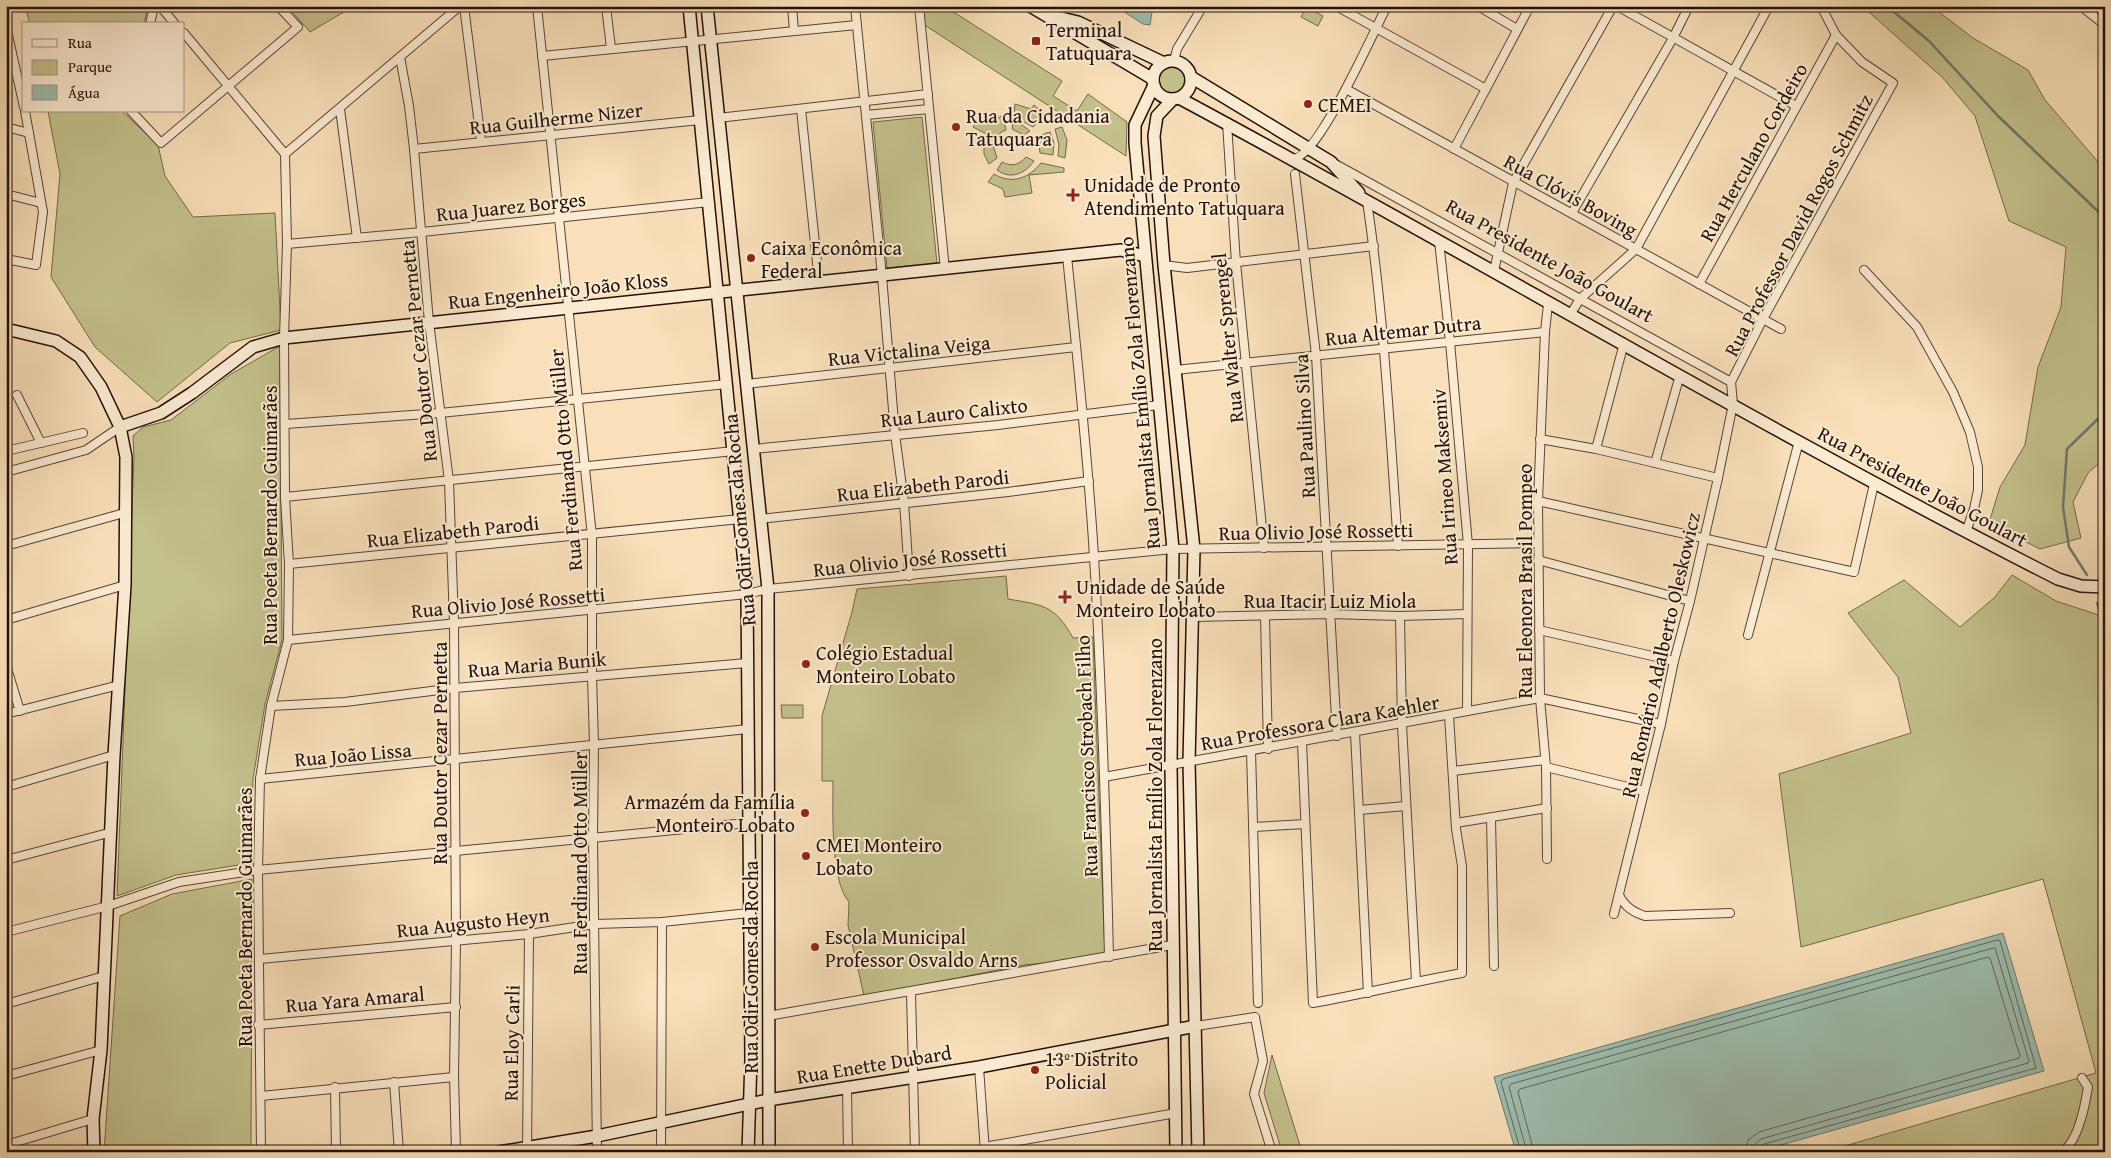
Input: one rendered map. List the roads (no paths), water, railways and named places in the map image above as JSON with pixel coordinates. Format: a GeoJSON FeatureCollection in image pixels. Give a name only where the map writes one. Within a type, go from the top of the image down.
{"type":"FeatureCollection","features":[{"type":"Feature","properties":{"kind":"street"},"geometry":{"type":"LineString","coordinates":[[150,22],[154,6]]}},
{"type":"Feature","properties":{"kind":"street"},"geometry":{"type":"LineString","coordinates":[[160,6],[174,22]]}},
{"type":"Feature","properties":{"kind":"street"},"geometry":{"type":"LineString","coordinates":[[131,112],[161,143],[298,27],[278,6]]}},
{"type":"Feature","properties":{"kind":"street"},"geometry":{"type":"LineString","coordinates":[[185,34],[285,154],[460,6]]}},
{"type":"Feature","properties":{"kind":"street"},"geometry":{"type":"LineString","coordinates":[[464,6],[481,142]]}},
{"type":"Feature","properties":{"kind":"street","name":"Rua Ferdinand Otto Müller"},"geometry":{"type":"LineString","coordinates":[[537,6],[592,533],[597,1152]]}},
{"type":"Feature","properties":{"kind":"street"},"geometry":{"type":"LineString","coordinates":[[606,6],[610,48]]}},
{"type":"Feature","properties":{"kind":"street","name":"Rua Odir Gomes da Rocha"},"geometry":{"type":"LineString","coordinates":[[689,6],[747,594],[751,1059],[748,1104],[748,1152]]}},
{"type":"Feature","properties":{"kind":"street","name":"Rua Odir Gomes da Rocha"},"geometry":{"type":"LineString","coordinates":[[707,6],[768,589],[769,1152]]}},
{"type":"Feature","properties":{"kind":"street"},"geometry":{"type":"LineString","coordinates":[[792,6],[794,31]]}},
{"type":"Feature","properties":{"kind":"street"},"geometry":{"type":"LineString","coordinates":[[855,6],[882,276],[895,434],[904,502],[909,576]]}},
{"type":"Feature","properties":{"kind":"street"},"geometry":{"type":"LineString","coordinates":[[918,6],[945,270]]}},
{"type":"Feature","properties":{"kind":"street"},"geometry":{"type":"LineString","coordinates":[[1154,82],[1156,70],[1169,62],[1203,6]]}},
{"type":"Feature","properties":{"kind":"street"},"geometry":{"type":"LineString","coordinates":[[1336,6],[1486,89]]}},
{"type":"Feature","properties":{"kind":"street"},"geometry":{"type":"LineString","coordinates":[[1288,158],[1298,159],[1310,149],[1320,136],[1346,89],[1387,6]]}},
{"type":"Feature","properties":{"kind":"street"},"geometry":{"type":"LineString","coordinates":[[1478,6],[1517,29]]}},
{"type":"Feature","properties":{"kind":"street"},"geometry":{"type":"LineString","coordinates":[[1454,149],[1530,6]]}},
{"type":"Feature","properties":{"kind":"street"},"geometry":{"type":"LineString","coordinates":[[1494,270],[1513,183],[1615,6],[1796,106]]}},
{"type":"Feature","properties":{"kind":"street"},"geometry":{"type":"LineString","coordinates":[[1572,213],[1673,38],[1689,6]]}},
{"type":"Feature","properties":{"kind":"street"},"geometry":{"type":"LineString","coordinates":[[1570,315],[1580,299],[1636,249],[1769,6]]}},
{"type":"Feature","properties":{"kind":"street"},"geometry":{"type":"LineString","coordinates":[[1821,6],[1836,35]]}},
{"type":"Feature","properties":{"kind":"street"},"geometry":{"type":"LineString","coordinates":[[2080,6],[2105,25]]}},
{"type":"Feature","properties":{"kind":"street","name":"Rua Presidente João Goulart"},"geometry":{"type":"LineString","coordinates":[[1033,9],[1078,22],[1169,62],[1185,66],[1191,77],[1331,162],[1731,382]]}},
{"type":"Feature","properties":{"kind":"street","name":"Rua Presidente João Goulart"},"geometry":{"type":"LineString","coordinates":[[1033,9],[1154,82],[1161,96],[1176,98],[1227,123],[1367,202],[1494,270],[1548,304],[1624,343],[1874,484],[2058,579],[2081,586],[2103,585]]}},
{"type":"Feature","properties":{"kind":"street"},"geometry":{"type":"LineString","coordinates":[[542,56],[857,25]]}},
{"type":"Feature","properties":{"kind":"street"},"geometry":{"type":"LineString","coordinates":[[6,26],[22,95]]}},
{"type":"Feature","properties":{"kind":"street","name":"Rua Professor David Rogos Schmitz"},"geometry":{"type":"LineString","coordinates":[[1731,382],[1763,318],[1893,83],[1862,62],[1836,35]]}},
{"type":"Feature","properties":{"kind":"street","name":"Rua Herculano Cordeiro"},"geometry":{"type":"LineString","coordinates":[[1699,284],[1836,35]]}},
{"type":"Feature","properties":{"kind":"street","name":"Rua Doutor Cezar Pernetta"},"geometry":{"type":"LineString","coordinates":[[400,57],[409,106],[414,149],[429,322],[449,481],[455,688],[456,1006],[454,1077],[456,1152]]}},
{"type":"Feature","properties":{"kind":"street"},"geometry":{"type":"LineString","coordinates":[[6,66],[17,69]]}},
{"type":"Feature","properties":{"kind":"street"},"geometry":{"type":"LineString","coordinates":[[1176,98],[1189,89],[1191,77]]}},
{"type":"Feature","properties":{"kind":"street","name":"Rua Jornalista Emílio Zola Florenzano"},"geometry":{"type":"LineString","coordinates":[[1154,82],[1135,125],[1135,143],[1173,550],[1171,766],[1176,1152]]}},
{"type":"Feature","properties":{"kind":"street","name":"Rua Clóvis Boving"},"geometry":{"type":"LineString","coordinates":[[1346,89],[1513,183],[1572,213],[1781,329]]}},
{"type":"Feature","properties":{"kind":"street"},"geometry":{"type":"LineString","coordinates":[[718,118],[928,94]]}},
{"type":"Feature","properties":{"kind":"street","name":"Rua Jornalista Emílio Zola Florenzano"},"geometry":{"type":"LineString","coordinates":[[1176,98],[1157,116],[1154,136],[1164,265],[1194,549],[1189,762],[1198,1152]]}},
{"type":"Feature","properties":{"kind":"street"},"geometry":{"type":"LineString","coordinates":[[340,109],[357,238]]}},
{"type":"Feature","properties":{"kind":"street"},"geometry":{"type":"LineString","coordinates":[[801,109],[819,282]]}},
{"type":"Feature","properties":{"kind":"street"},"geometry":{"type":"LineString","coordinates":[[866,115],[929,109]]}},
{"type":"Feature","properties":{"kind":"street"},"geometry":{"type":"LineString","coordinates":[[6,259],[36,265],[43,212],[25,112]]}},
{"type":"Feature","properties":{"kind":"street","name":"Rua Guilherme Nizer"},"geometry":{"type":"LineString","coordinates":[[414,149],[700,120]]}},
{"type":"Feature","properties":{"kind":"street","name":"Rua Walter Sprengel"},"geometry":{"type":"LineString","coordinates":[[1227,123],[1236,263],[1264,548]]}},
{"type":"Feature","properties":{"kind":"street"},"geometry":{"type":"LineString","coordinates":[[6,127],[28,133]]}},
{"type":"Feature","properties":{"kind":"street","name":"Rua Poeta Bernardo Guimarães"},"geometry":{"type":"LineString","coordinates":[[261,1152],[258,1025],[260,779],[271,706],[288,640],[289,564],[285,497],[284,338],[287,244],[285,154]]}},
{"type":"Feature","properties":{"kind":"street","name":"Rua Presidente João Goulart"},"geometry":{"type":"LineString","coordinates":[[1331,162],[1367,202]]}},
{"type":"Feature","properties":{"kind":"street","name":"Rua Paulino Silva"},"geometry":{"type":"LineString","coordinates":[[1295,174],[1316,355],[1336,736]]}},
{"type":"Feature","properties":{"kind":"street"},"geometry":{"type":"LineString","coordinates":[[6,194],[41,203]]}},
{"type":"Feature","properties":{"kind":"street","name":"Rua Juarez Borges"},"geometry":{"type":"LineString","coordinates":[[287,244],[709,202]]}},
{"type":"Feature","properties":{"kind":"street"},"geometry":{"type":"LineString","coordinates":[[1367,202],[1374,246],[1384,349],[1398,546]]}},
{"type":"Feature","properties":{"kind":"street","name":"Rua Irineo Maksemiv"},"geometry":{"type":"LineString","coordinates":[[1439,241],[1468,545],[1467,711]]}},
{"type":"Feature","properties":{"kind":"street"},"geometry":{"type":"LineString","coordinates":[[1164,265],[1187,268],[1374,246]]}},
{"type":"Feature","properties":{"kind":"street","name":"Rua Engenheiro João Kloss"},"geometry":{"type":"LineString","coordinates":[[6,472],[86,450],[120,427],[161,413],[253,347],[284,338],[1121,250],[1145,256]]}},
{"type":"Feature","properties":{"kind":"street","name":"Rua Francisco Strobach Filho"},"geometry":{"type":"LineString","coordinates":[[1067,256],[1083,413],[1094,557],[1104,777],[1109,957]]}},
{"type":"Feature","properties":{"kind":"street"},"geometry":{"type":"LineString","coordinates":[[1864,270],[1916,327],[1953,392],[1970,432],[1978,467],[1978,490],[1966,532]]}},
{"type":"Feature","properties":{"kind":"street","name":"Rua Eleonora Brasil Pompeo"},"geometry":{"type":"LineString","coordinates":[[1547,859],[1546,764],[1540,698],[1538,501],[1545,332],[1548,304]]}},
{"type":"Feature","properties":{"kind":"street"},"geometry":{"type":"LineString","coordinates":[[1151,318],[1160,321],[1169,315]]}},
{"type":"Feature","properties":{"kind":"street"},"geometry":{"type":"LineString","coordinates":[[6,329],[56,341],[80,357],[101,388],[120,427],[126,457],[124,513],[125,585],[114,755],[101,1050],[93,1119],[94,1152]]}},
{"type":"Feature","properties":{"kind":"street","name":"Rua Altemar Dutra"},"geometry":{"type":"LineString","coordinates":[[1175,370],[1545,332]]}},
{"type":"Feature","properties":{"kind":"street"},"geometry":{"type":"LineString","coordinates":[[1596,449],[1624,343]]}},
{"type":"Feature","properties":{"kind":"street","name":"Rua Victalina Veiga"},"geometry":{"type":"LineString","coordinates":[[746,384],[1076,347]]}},
{"type":"Feature","properties":{"kind":"street"},"geometry":{"type":"LineString","coordinates":[[1655,463],[1680,376]]}},
{"type":"Feature","properties":{"kind":"street"},"geometry":{"type":"LineString","coordinates":[[1731,382],[1733,404]]}},
{"type":"Feature","properties":{"kind":"street"},"geometry":{"type":"LineString","coordinates":[[286,424],[440,413],[727,384]]}},
{"type":"Feature","properties":{"kind":"street"},"geometry":{"type":"LineString","coordinates":[[17,395],[41,443]]}},
{"type":"Feature","properties":{"kind":"street","name":"Rua Romário Adalberto Oleskowicz"},"geometry":{"type":"LineString","coordinates":[[1614,914],[1662,724],[1674,661],[1705,538],[1733,404]]}},
{"type":"Feature","properties":{"kind":"street","name":"Rua Lauro Calixto"},"geometry":{"type":"LineString","coordinates":[[753,449],[998,425],[1160,405]]}},
{"type":"Feature","properties":{"kind":"street"},"geometry":{"type":"LineString","coordinates":[[6,450],[83,433]]}},
{"type":"Feature","properties":{"kind":"street"},"geometry":{"type":"LineString","coordinates":[[1540,439],[1596,449],[1718,478]]}},
{"type":"Feature","properties":{"kind":"street"},"geometry":{"type":"LineString","coordinates":[[1748,635],[1799,441]]}},
{"type":"Feature","properties":{"kind":"street"},"geometry":{"type":"LineString","coordinates":[[285,497],[734,451]]}},
{"type":"Feature","properties":{"kind":"street","name":"Rua Elizabeth Parodi"},"geometry":{"type":"LineString","coordinates":[[760,519],[1008,492],[1089,481]]}},
{"type":"Feature","properties":{"kind":"street"},"geometry":{"type":"LineString","coordinates":[[1538,501],[1854,572],[1874,484]]}},
{"type":"Feature","properties":{"kind":"street"},"geometry":{"type":"LineString","coordinates":[[6,546],[124,513]]}},
{"type":"Feature","properties":{"kind":"street","name":"Rua Elizabeth Parodi"},"geometry":{"type":"LineString","coordinates":[[289,564],[740,519]]}},
{"type":"Feature","properties":{"kind":"street","name":"Rua Olivio José Rossetti"},"geometry":{"type":"LineString","coordinates":[[288,640],[747,594],[768,589],[1173,550],[1538,543]]}},
{"type":"Feature","properties":{"kind":"street"},"geometry":{"type":"LineString","coordinates":[[1538,560],[1690,601]]}},
{"type":"Feature","properties":{"kind":"street"},"geometry":{"type":"LineString","coordinates":[[6,620],[125,585]]}},
{"type":"Feature","properties":{"kind":"street","name":"Rua Itacir Luiz Miola"},"geometry":{"type":"LineString","coordinates":[[1193,618],[1329,614],[1400,616],[1467,614]]}},
{"type":"Feature","properties":{"kind":"street"},"geometry":{"type":"LineString","coordinates":[[1265,616],[1268,748]]}},
{"type":"Feature","properties":{"kind":"street"},"geometry":{"type":"LineString","coordinates":[[1400,616],[1402,725],[1416,981]]}},
{"type":"Feature","properties":{"kind":"street"},"geometry":{"type":"LineString","coordinates":[[1539,630],[1674,661]]}},
{"type":"Feature","properties":{"kind":"street","name":"Rua Maria Bunik"},"geometry":{"type":"LineString","coordinates":[[271,706],[345,702],[455,688],[747,662]]}},
{"type":"Feature","properties":{"kind":"street"},"geometry":{"type":"LineString","coordinates":[[6,664],[20,711]]}},
{"type":"Feature","properties":{"kind":"street"},"geometry":{"type":"LineString","coordinates":[[6,714],[119,685]]}},
{"type":"Feature","properties":{"kind":"street"},"geometry":{"type":"LineString","coordinates":[[1540,698],[1662,724]]}},
{"type":"Feature","properties":{"kind":"street","name":"Rua Professora Clara Kaehler"},"geometry":{"type":"LineString","coordinates":[[1104,777],[1402,725],[1540,698]]}},
{"type":"Feature","properties":{"kind":"street"},"geometry":{"type":"LineString","coordinates":[[1302,742],[1313,1003],[1462,973],[1462,866],[1456,823],[1449,715]]}},
{"type":"Feature","properties":{"kind":"street","name":"Rua João Lissa"},"geometry":{"type":"LineString","coordinates":[[260,779],[748,729]]}},
{"type":"Feature","properties":{"kind":"street"},"geometry":{"type":"LineString","coordinates":[[1355,733],[1368,993]]}},
{"type":"Feature","properties":{"kind":"street"},"geometry":{"type":"LineString","coordinates":[[1251,752],[1258,1003]]}},
{"type":"Feature","properties":{"kind":"street"},"geometry":{"type":"LineString","coordinates":[[6,787],[114,755]]}},
{"type":"Feature","properties":{"kind":"street"},"geometry":{"type":"LineString","coordinates":[[1453,771],[1546,764],[1644,791]]}},
{"type":"Feature","properties":{"kind":"street"},"geometry":{"type":"LineString","coordinates":[[1359,810],[1406,806]]}},
{"type":"Feature","properties":{"kind":"street"},"geometry":{"type":"LineString","coordinates":[[1456,823],[1547,808]]}},
{"type":"Feature","properties":{"kind":"street"},"geometry":{"type":"LineString","coordinates":[[1491,818],[1494,966]]}},
{"type":"Feature","properties":{"kind":"street"},"geometry":{"type":"LineString","coordinates":[[6,932],[108,906],[179,882],[258,870],[768,821]]}},
{"type":"Feature","properties":{"kind":"street"},"geometry":{"type":"LineString","coordinates":[[1253,827],[1305,824]]}},
{"type":"Feature","properties":{"kind":"street"},"geometry":{"type":"LineString","coordinates":[[6,860],[112,832]]}},
{"type":"Feature","properties":{"kind":"street"},"geometry":{"type":"LineString","coordinates":[[1619,895],[1624,905],[1636,913],[1646,916],[1730,913]]}},
{"type":"Feature","properties":{"kind":"street","name":"Rua Augusto Heyn"},"geometry":{"type":"LineString","coordinates":[[260,960],[529,934],[595,924],[662,922],[749,913]]}},
{"type":"Feature","properties":{"kind":"street"},"geometry":{"type":"LineString","coordinates":[[661,1152],[662,922]]}},
{"type":"Feature","properties":{"kind":"street","name":"Rua Eloy Carli"},"geometry":{"type":"LineString","coordinates":[[526,1150],[529,934]]}},
{"type":"Feature","properties":{"kind":"street"},"geometry":{"type":"LineString","coordinates":[[768,1016],[911,993],[1172,945]]}},
{"type":"Feature","properties":{"kind":"street"},"geometry":{"type":"LineString","coordinates":[[6,1004],[104,976]]}},
{"type":"Feature","properties":{"kind":"street"},"geometry":{"type":"LineString","coordinates":[[911,993],[915,1152]]}},
{"type":"Feature","properties":{"kind":"street","name":"Rua Yara Amaral"},"geometry":{"type":"LineString","coordinates":[[258,1025],[456,1006]]}},
{"type":"Feature","properties":{"kind":"street","name":"Rua Enette Dubard"},"geometry":{"type":"LineString","coordinates":[[499,1152],[526,1150],[768,1100],[979,1067],[1196,1026],[1255,1017],[1263,1061],[1254,1094],[1272,1152]]}},
{"type":"Feature","properties":{"kind":"street"},"geometry":{"type":"LineString","coordinates":[[6,1076],[101,1050]]}},
{"type":"Feature","properties":{"kind":"street"},"geometry":{"type":"LineString","coordinates":[[979,1067],[985,1150],[1176,1113]]}},
{"type":"Feature","properties":{"kind":"street"},"geometry":{"type":"LineString","coordinates":[[261,1096],[335,1087],[454,1077]]}},
{"type":"Feature","properties":{"kind":"street"},"geometry":{"type":"LineString","coordinates":[[2062,1152],[2067,1148],[2080,1122],[2084,1108],[2088,1087],[2082,1078]]}},
{"type":"Feature","properties":{"kind":"street"},"geometry":{"type":"LineString","coordinates":[[394,1082],[399,1152]]}},
{"type":"Feature","properties":{"kind":"street"},"geometry":{"type":"LineString","coordinates":[[335,1087],[336,1152]]}},
{"type":"Feature","properties":{"kind":"street"},"geometry":{"type":"LineString","coordinates":[[847,1088],[848,1152]]}},
{"type":"Feature","properties":{"kind":"street"},"geometry":{"type":"LineString","coordinates":[[6,1145],[93,1119]]}},
{"type":"Feature","properties":{"kind":"water"},"geometry":{"type":"Polygon","coordinates":[[[1115,6],[1153,6],[1150,25],[1143,24],[1115,6]]]}},
{"type":"Feature","properties":{"kind":"water"},"geometry":{"type":"Polygon","coordinates":[[[2003,933],[2044,1071],[1756,1152],[1516,1152],[1494,1077],[2003,933]]]}},
{"type":"Feature","properties":{"kind":"waterway"},"geometry":{"type":"LineString","coordinates":[[1887,6],[1929,41],[1998,116],[2105,218]]}},
{"type":"Feature","properties":{"kind":"waterway"},"geometry":{"type":"LineString","coordinates":[[2087,575],[2069,547],[2063,507],[2067,449],[2105,412]]}},
{"type":"Feature","properties":{"kind":"waterway"},"geometry":{"type":"LineString","coordinates":[[2097,603],[2105,629]]}},
{"type":"Feature","properties":{"kind":"place","name":"Terminal Tatuquara"},"geometry":{"type":"Point","coordinates":[1036,41]}},
{"type":"Feature","properties":{"kind":"place","name":"CEMEI"},"geometry":{"type":"Point","coordinates":[1308,104]}},
{"type":"Feature","properties":{"kind":"place","name":"Rua da Cidadania Tatuquara"},"geometry":{"type":"Point","coordinates":[956,127]}},
{"type":"Feature","properties":{"kind":"place","name":"Unidade de Pronto Atendimento Tatuquara"},"geometry":{"type":"Point","coordinates":[1073,195]}},
{"type":"Feature","properties":{"kind":"place","name":"Caixa Econômica Federal"},"geometry":{"type":"Point","coordinates":[751,258]}},
{"type":"Feature","properties":{"kind":"place","name":"Unidade de Saúde Monteiro Lobato"},"geometry":{"type":"Point","coordinates":[1065,597]}},
{"type":"Feature","properties":{"kind":"place","name":"Colégio Estadual Monteiro Lobato"},"geometry":{"type":"Point","coordinates":[806,664]}},
{"type":"Feature","properties":{"kind":"place","name":"Armazém da Família Monteiro Lobato"},"geometry":{"type":"Point","coordinates":[805,813]}},
{"type":"Feature","properties":{"kind":"place","name":"CMEI Monteiro Lobato"},"geometry":{"type":"Point","coordinates":[806,856]}},
{"type":"Feature","properties":{"kind":"place","name":"Escola Municipal Professor Osvaldo Arns"},"geometry":{"type":"Point","coordinates":[815,947]}},
{"type":"Feature","properties":{"kind":"place","name":"13º Distrito Policial"},"geometry":{"type":"Point","coordinates":[1035,1070]}}]}
